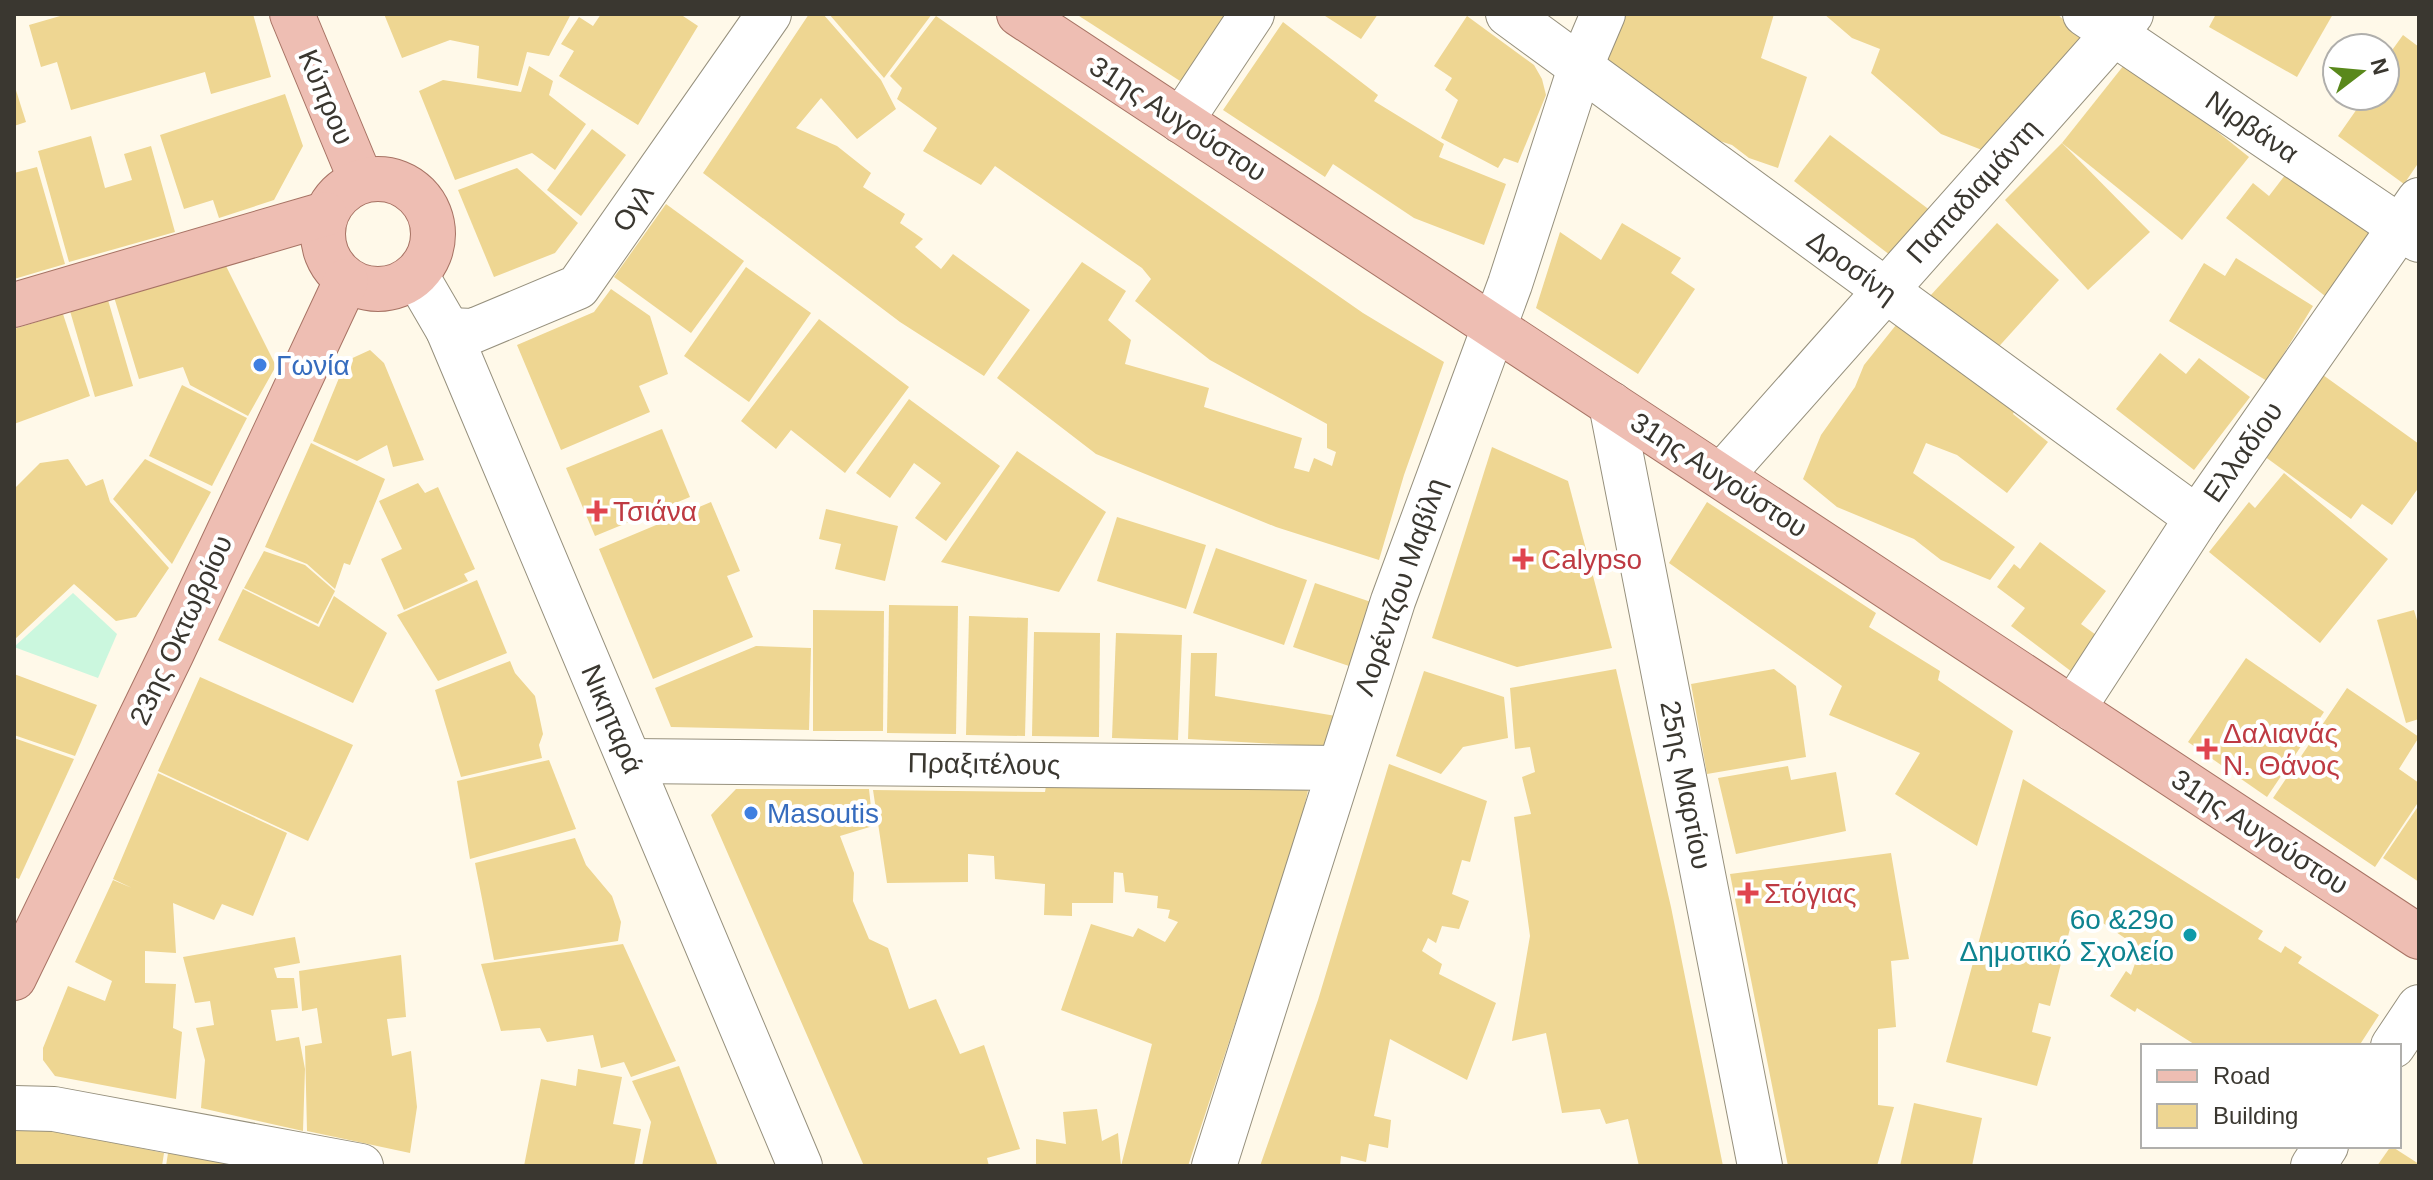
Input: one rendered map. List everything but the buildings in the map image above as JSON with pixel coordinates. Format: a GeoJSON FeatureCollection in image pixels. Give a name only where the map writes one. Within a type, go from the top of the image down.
{"type":"FeatureCollection","features":[{"type":"Feature","properties":{"kind":"main road","name":"Κύπρου"},"geometry":{"type":"LineString","coordinates":[[292,14],[373,179]]}},
{"type":"Feature","properties":{"kind":"main road","name":"Κύπρου"},"geometry":{"type":"LineString","coordinates":[[324,14],[373,179]]}},
{"type":"Feature","properties":{"kind":"main road","name":"31ης Αυγούστου"},"geometry":{"type":"LineString","coordinates":[[1019,14],[2419,937]]}},
{"type":"Feature","properties":{"kind":"main road"},"geometry":{"type":"LineString","coordinates":[[373,179],[409,187],[426,205],[433,230],[430,254],[416,275],[395,288],[370,290],[346,281],[329,263],[322,240],[325,214],[339,193],[373,179]]}},
{"type":"Feature","properties":{"kind":"main road"},"geometry":{"type":"LineString","coordinates":[[14,305],[325,214]]}},
{"type":"Feature","properties":{"kind":"main road","name":"23ης Οκτωβρίου"},"geometry":{"type":"LineString","coordinates":[[14,978],[172,653],[346,281]]}},
{"type":"Feature","properties":{"kind":"street","name":"Ογλ"},"geometry":{"type":"LineString","coordinates":[[448,330],[473,331],[578,287],[769,14]]}},
{"type":"Feature","properties":{"kind":"street"},"geometry":{"type":"LineString","coordinates":[[1181,121],[1252,14]]}},
{"type":"Feature","properties":{"kind":"street","name":"Δροσίνη"},"geometry":{"type":"LineString","coordinates":[[1508,14],[2197,518]]}},
{"type":"Feature","properties":{"kind":"street","name":"Λορέντζου Μαβίλη"},"geometry":{"type":"LineString","coordinates":[[1214,1166],[1393,601],[1494,327],[1580,68],[1603,14]]}},
{"type":"Feature","properties":{"kind":"street","name":"Νιρβάνα"},"geometry":{"type":"LineString","coordinates":[[2110,20],[2412,222]]}},
{"type":"Feature","properties":{"kind":"street","name":"Παπαδιαμάντη"},"geometry":{"type":"LineString","coordinates":[[1721,476],[1885,291],[2110,20]]}},
{"type":"Feature","properties":{"kind":"street","name":"Ελλαδίου"},"geometry":{"type":"LineString","coordinates":[[2073,709],[2197,518],[2412,222]]}},
{"type":"Feature","properties":{"kind":"street","name":"Νικηταρά"},"geometry":{"type":"LineString","coordinates":[[416,275],[448,330],[800,1166]]}},
{"type":"Feature","properties":{"kind":"street","name":"25ης Μαρτίου"},"geometry":{"type":"LineString","coordinates":[[1611,404],[1760,1166]]}},
{"type":"Feature","properties":{"kind":"street","name":"Πραξιτέλους"},"geometry":{"type":"LineString","coordinates":[[630,761],[1338,768]]}},
{"type":"Feature","properties":{"kind":"street"},"geometry":{"type":"LineString","coordinates":[[2394,1044],[2419,1007]]}},
{"type":"Feature","properties":{"kind":"street"},"geometry":{"type":"LineString","coordinates":[[14,1108],[54,1109],[361,1166]]}},
{"type":"Feature","properties":{"kind":"street"},"geometry":{"type":"LineString","coordinates":[[2313,1166],[2325,1148]]}},
{"type":"Feature","properties":{"kind":"green space"},"geometry":{"type":"Polygon","coordinates":[[[73,593],[117,634],[98,678],[14,647],[73,593]]]}},
{"type":"Feature","properties":{"kind":"place","name":"Γωνία"},"geometry":{"type":"Point","coordinates":[260,365]}},
{"type":"Feature","properties":{"kind":"place","name":"Τσιάνα"},"geometry":{"type":"Point","coordinates":[597,511]}},
{"type":"Feature","properties":{"kind":"place","name":"Calypso"},"geometry":{"type":"Point","coordinates":[1523,559]}},
{"type":"Feature","properties":{"kind":"place","name":"Δαλιανάς Ν. Θάνος"},"geometry":{"type":"Point","coordinates":[2207,749]}},
{"type":"Feature","properties":{"kind":"place","name":"Masoutis"},"geometry":{"type":"Point","coordinates":[751,813]}},
{"type":"Feature","properties":{"kind":"place","name":"Στόγιας"},"geometry":{"type":"Point","coordinates":[1748,893]}},
{"type":"Feature","properties":{"kind":"place","name":"6ο &29ο Δημοτικό Σχολείο"},"geometry":{"type":"Point","coordinates":[2190,935]}}]}
